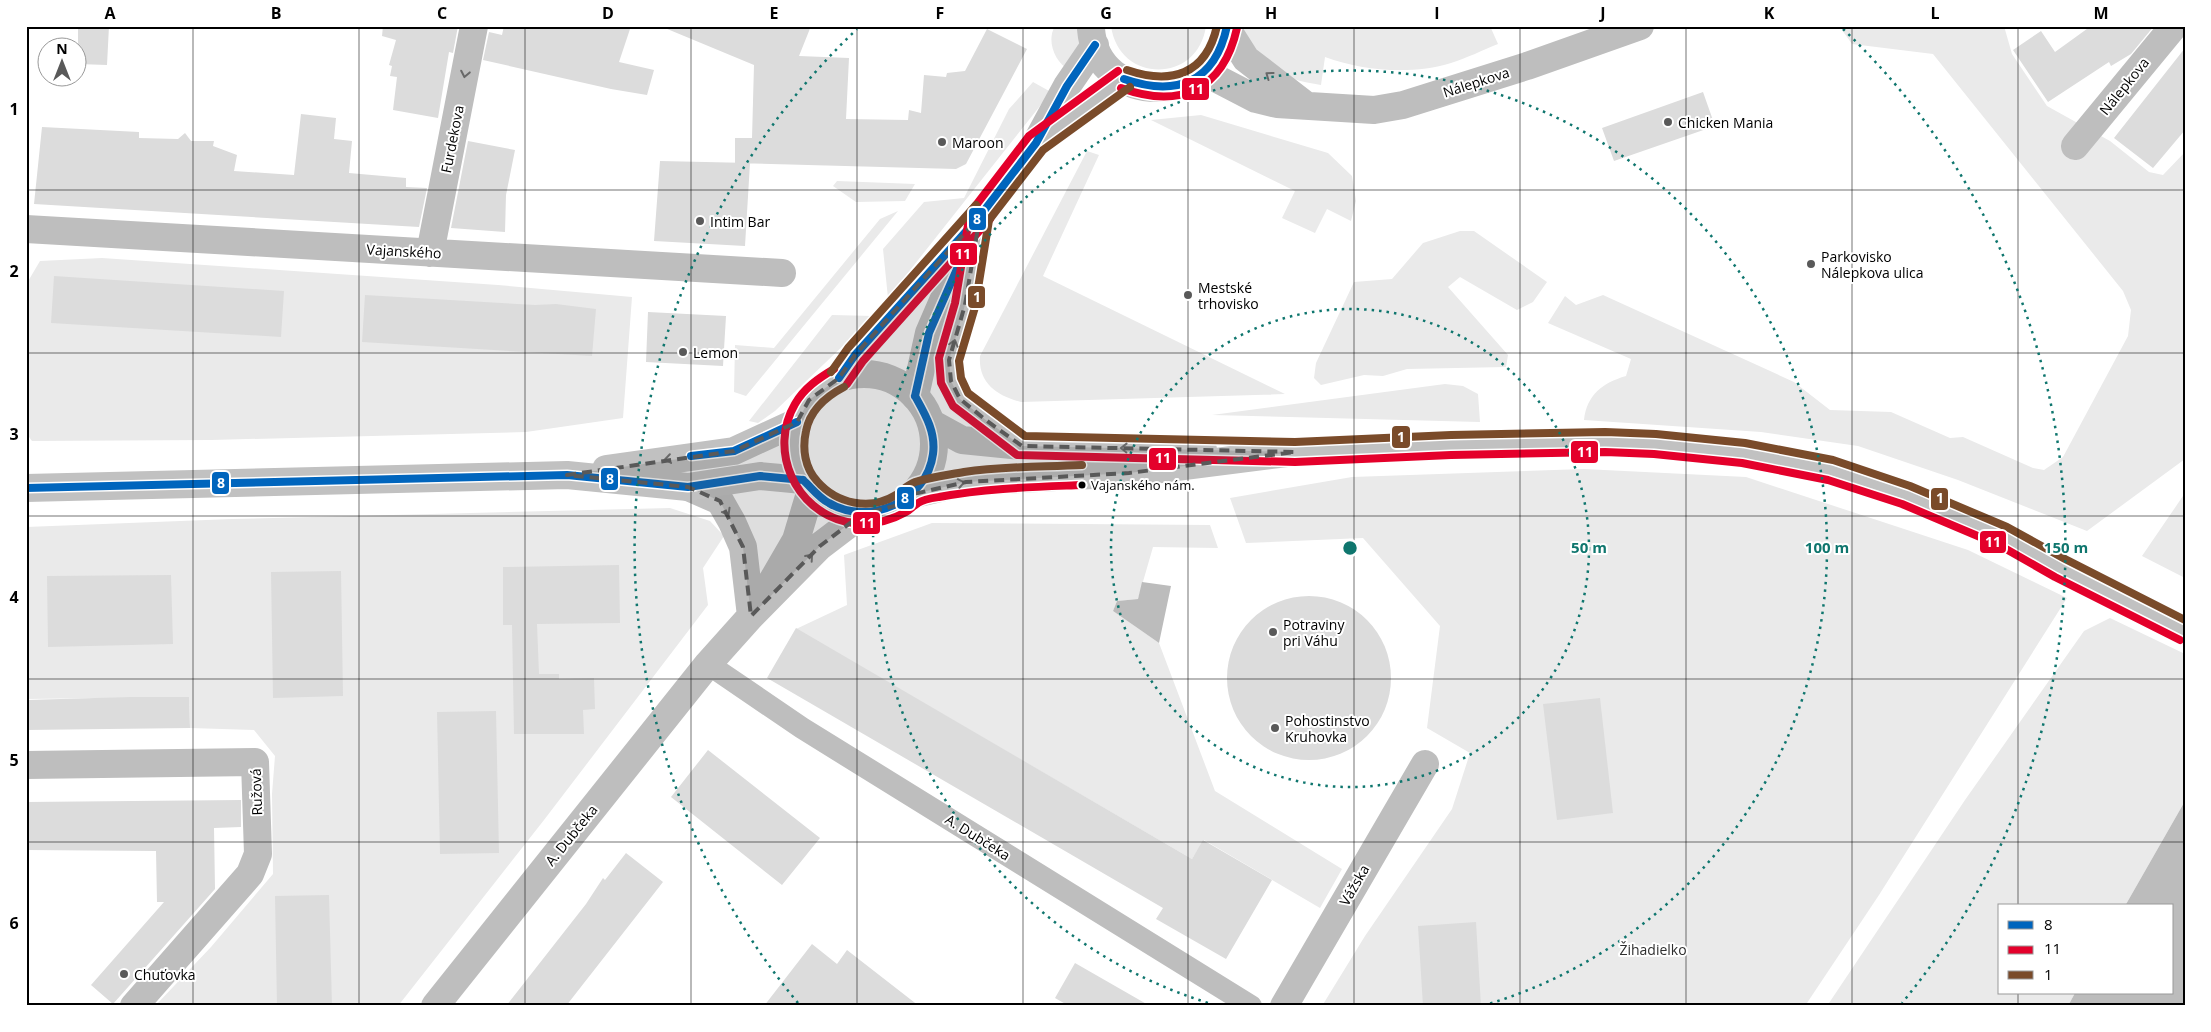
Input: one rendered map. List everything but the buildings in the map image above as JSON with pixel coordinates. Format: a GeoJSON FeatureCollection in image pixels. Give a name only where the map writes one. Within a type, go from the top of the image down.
{"type":"FeatureCollection","features":[{"type":"Feature","properties":{"kind":"main road"},"geometry":{"type":"LineString","coordinates":[[862,374],[880,376],[897,382],[916,396],[931,423],[934,448],[928,472],[914,494],[899,505],[881,512],[862,514],[834,508],[822,500],[807,485],[795,458],[794,434],[802,411],[818,391],[839,378],[862,374]]}},
{"type":"Feature","properties":{"kind":"main road"},"geometry":{"type":"LineString","coordinates":[[26,488],[567,474],[734,451],[797,422]]}},
{"type":"Feature","properties":{"kind":"main road"},"geometry":{"type":"LineString","coordinates":[[931,423],[962,440],[1022,446],[1295,452],[1605,442],[1654,444],[1743,453],[1831,470],[1906,495],[2002,536],[2060,568],[2185,631]]}},
{"type":"Feature","properties":{"kind":"main road"},"geometry":{"type":"LineString","coordinates":[[914,494],[966,482],[1129,474],[1295,452]]}},
{"type":"Feature","properties":{"kind":"main road"},"geometry":{"type":"LineString","coordinates":[[567,474],[688,487],[760,476],[807,485]]}},
{"type":"Feature","properties":{"kind":"street","name":"Furdekova"},"geometry":{"type":"LineString","coordinates":[[430,253],[474,26]]}},
{"type":"Feature","properties":{"kind":"street","name":"Nálepkova"},"geometry":{"type":"LineString","coordinates":[[1204,72],[1256,99],[1277,104],[1374,110],[1403,105],[1527,66],[1640,26]]}},
{"type":"Feature","properties":{"kind":"street","name":"Nálepkova"},"geometry":{"type":"LineString","coordinates":[[2075,146],[2174,26]]}},
{"type":"Feature","properties":{"kind":"street"},"geometry":{"type":"LineString","coordinates":[[1227,28],[1246,59],[1307,106]]}},
{"type":"Feature","properties":{"kind":"street"},"geometry":{"type":"LineString","coordinates":[[1093,36],[1106,65],[1124,80],[1137,85],[1165,89],[1192,80],[1204,72],[1219,53],[1227,28]]}},
{"type":"Feature","properties":{"kind":"street"},"geometry":{"type":"LineString","coordinates":[[839,378],[855,354],[980,216],[1036,143],[1093,36]]}},
{"type":"Feature","properties":{"kind":"street"},"geometry":{"type":"LineString","coordinates":[[1036,143],[1124,80]]}},
{"type":"Feature","properties":{"kind":"street"},"geometry":{"type":"LineString","coordinates":[[916,396],[928,333],[980,216]]}},
{"type":"Feature","properties":{"kind":"street"},"geometry":{"type":"LineString","coordinates":[[980,216],[965,305],[949,360],[951,380],[960,399],[1022,446]]}},
{"type":"Feature","properties":{"kind":"street","name":"Vajanského"},"geometry":{"type":"LineString","coordinates":[[26,229],[782,273]]}},
{"type":"Feature","properties":{"kind":"street","name":"A. Dubčeka"},"geometry":{"type":"LineString","coordinates":[[751,616],[796,540],[807,485]]}},
{"type":"Feature","properties":{"kind":"street"},"geometry":{"type":"LineString","coordinates":[[688,487],[720,500],[732,522],[742,547],[751,616]]}},
{"type":"Feature","properties":{"kind":"street","name":"A. Dubčeka"},"geometry":{"type":"LineString","coordinates":[[434,1006],[708,664],[751,616],[820,546],[862,514]]}},
{"type":"Feature","properties":{"kind":"street","name":"A. Dubčeka"},"geometry":{"type":"LineString","coordinates":[[708,664],[802,728],[1251,1006]]}},
{"type":"Feature","properties":{"kind":"street","name":"Ružová"},"geometry":{"type":"LineString","coordinates":[[26,765],[255,762],[258,854],[250,874],[134,1006]]}},
{"type":"Feature","properties":{"kind":"street","name":"Vážska"},"geometry":{"type":"LineString","coordinates":[[1284,1006],[1425,764]]}},
{"type":"Feature","properties":{"kind":"highlighted area"},"geometry":{"type":"Polygon","coordinates":[[[980,216],[965,305],[949,360],[951,381],[960,399],[987,421],[1022,446],[1295,452],[1129,473],[966,482],[914,494],[899,505],[862,514],[820,546],[751,616],[743,547],[720,501],[688,487],[567,475],[734,451],[797,422],[809,400],[839,378],[855,355],[980,216]]]}},
{"type":"Feature","properties":{"kind":"green space"},"geometry":{"type":"Polygon","coordinates":[[[1055,26],[1082,26],[1083,43],[1069,70],[1060,62],[1053,51],[1051,38],[1055,26]]]}},
{"type":"Feature","properties":{"kind":"green space"},"geometry":{"type":"Polygon","coordinates":[[[1111,26],[1206,26],[1200,45],[1189,59],[1175,67],[1158,70],[1142,67],[1128,59],[1117,45],[1111,26]]]}},
{"type":"Feature","properties":{"kind":"green space"},"geometry":{"type":"Polygon","coordinates":[[[1243,26],[1490,26],[1498,44],[1451,63],[1420,69],[1388,70],[1355,66],[1325,57],[1321,85],[1294,79],[1269,65],[1250,44],[1243,26]]]}},
{"type":"Feature","properties":{"kind":"green space"},"geometry":{"type":"Polygon","coordinates":[[[1845,26],[2004,26],[2012,54],[2047,106],[2110,141],[2149,172],[2163,175],[2185,152],[2185,459],[2087,531],[1958,480],[1858,446],[1761,432],[1584,420],[1592,397],[1603,386],[1626,376],[1631,359],[1548,323],[1565,296],[1576,305],[1603,295],[1794,382],[1830,410],[1891,412],[1950,438],[1963,437],[2033,468],[2044,470],[2063,457],[2128,336],[2131,310],[2123,291],[1933,54],[1852,44],[1842,30],[1845,26]]]}},
{"type":"Feature","properties":{"kind":"green space"},"geometry":{"type":"Polygon","coordinates":[[[1033,82],[1051,92],[888,298],[883,249],[924,202],[964,198],[1009,109],[1033,82]]]}},
{"type":"Feature","properties":{"kind":"green space"},"geometry":{"type":"Polygon","coordinates":[[[1201,115],[1328,153],[1352,176],[1356,201],[1351,221],[1327,209],[1315,233],[1282,218],[1295,191],[1151,120],[1201,115]]]}},
{"type":"Feature","properties":{"kind":"green space"},"geometry":{"type":"Polygon","coordinates":[[[1087,151],[1099,155],[1043,276],[1285,394],[1021,402],[997,392],[986,381],[982,374],[980,356],[1087,151]]]}},
{"type":"Feature","properties":{"kind":"green space"},"geometry":{"type":"Polygon","coordinates":[[[837,181],[915,184],[905,201],[856,202],[833,186],[837,181]]]}},
{"type":"Feature","properties":{"kind":"green space"},"geometry":{"type":"Polygon","coordinates":[[[898,211],[746,396],[734,392],[735,345],[774,348],[880,219],[898,211]]]}},
{"type":"Feature","properties":{"kind":"green space"},"geometry":{"type":"Polygon","coordinates":[[[1460,231],[1474,231],[1547,282],[1533,302],[1517,310],[1460,277],[1448,287],[1508,355],[1506,367],[1407,369],[1383,376],[1364,375],[1321,385],[1314,378],[1316,363],[1354,282],[1392,279],[1423,243],[1460,231]]]}},
{"type":"Feature","properties":{"kind":"green space"},"geometry":{"type":"Polygon","coordinates":[[[102,258],[498,285],[632,297],[623,418],[526,432],[211,440],[32,441],[26,433],[27,283],[40,261],[102,258]]]}},
{"type":"Feature","properties":{"kind":"green space"},"geometry":{"type":"Polygon","coordinates":[[[832,315],[874,316],[775,411],[758,423],[749,421],[832,315]]]}},
{"type":"Feature","properties":{"kind":"green space"},"geometry":{"type":"Polygon","coordinates":[[[1445,384],[1463,386],[1478,394],[1480,422],[1212,415],[1445,384]]]}},
{"type":"Feature","properties":{"kind":"green space","name":"Žihadielko"},"geometry":{"type":"Polygon","coordinates":[[[1584,469],[1746,477],[1968,550],[2067,598],[1879,895],[1805,1006],[1322,1006],[1365,936],[1452,809],[1470,753],[1427,728],[1440,626],[1363,538],[1246,543],[1230,498],[1352,477],[1584,469]]]}},
{"type":"Feature","properties":{"kind":"green space"},"geometry":{"type":"Polygon","coordinates":[[[2185,493],[2185,578],[2142,556],[2185,493]]]}},
{"type":"Feature","properties":{"kind":"green space"},"geometry":{"type":"Polygon","coordinates":[[[670,508],[710,521],[724,536],[703,568],[708,605],[544,820],[398,1006],[155,1006],[211,947],[273,874],[272,794],[275,756],[254,730],[190,728],[189,697],[26,699],[26,527],[232,519],[670,508]]]}},
{"type":"Feature","properties":{"kind":"green space"},"geometry":{"type":"Polygon","coordinates":[[[932,523],[1210,525],[1218,548],[1153,547],[1138,599],[1117,601],[1113,611],[1159,643],[1215,791],[1342,869],[1320,908],[1204,840],[1192,859],[796,629],[847,605],[844,555],[932,523]]]}},
{"type":"Feature","properties":{"kind":"green space"},"geometry":{"type":"Polygon","coordinates":[[[2110,618],[2185,654],[2185,801],[2126,904],[1998,904],[1998,994],[2074,994],[2068,1006],[1827,1006],[1965,800],[2084,631],[2110,618]]]}},
{"type":"Feature","properties":{"kind":"shaded area"},"geometry":{"type":"Polygon","coordinates":[[[1142,582],[1171,586],[1159,643],[1113,611],[1117,601],[1138,599],[1142,582]]]}},
{"type":"Feature","properties":{"kind":"shaded area"},"geometry":{"type":"Polygon","coordinates":[[[2185,801],[2185,1006],[2068,1006],[2074,994],[2174,994],[2174,904],[2126,904],[2185,801]]]}},
{"type":"Feature","properties":{"kind":"transit line","name":"1"},"geometry":{"type":"LineString","coordinates":[[1127,70],[1158,76],[1172,76],[1184,72],[1204,56],[1212,43],[1217,26]]}},
{"type":"Feature","properties":{"kind":"transit line","name":"8"},"geometry":{"type":"LineString","coordinates":[[1124,79],[1160,86],[1176,85],[1190,81],[1203,73],[1213,61],[1227,26]]}},
{"type":"Feature","properties":{"kind":"transit line","name":"11"},"geometry":{"type":"LineString","coordinates":[[1121,88],[1142,94],[1162,96],[1180,95],[1196,90],[1221,67],[1230,50],[1237,28]]}},
{"type":"Feature","properties":{"kind":"transit line","name":"8"},"geometry":{"type":"LineString","coordinates":[[839,378],[855,355],[980,216],[1036,143],[1067,86],[1095,45]]}},
{"type":"Feature","properties":{"kind":"transit line","name":"11"},"geometry":{"type":"LineString","coordinates":[[1118,71],[1029,136],[970,213],[955,303],[939,358],[941,383],[953,406],[1017,455],[1295,462],[1451,455],[1605,452],[1654,454],[1742,463],[1828,480],[1902,504],[1999,545],[2055,577],[2180,640]]}},
{"type":"Feature","properties":{"kind":"transit line","name":"1"},"geometry":{"type":"LineString","coordinates":[[1130,87],[1043,150],[989,220],[975,307],[959,361],[961,378],[968,393],[1025,436],[1295,442],[1451,435],[1605,432],[1656,434],[1745,443],[1833,460],[1910,486],[2007,527],[2065,559],[2185,620]]}},
{"type":"Feature","properties":{"kind":"transit line","name":"1"},"geometry":{"type":"LineString","coordinates":[[831,372],[848,348],[976,205]]}},
{"type":"Feature","properties":{"kind":"transit line","name":"11"},"geometry":{"type":"LineString","coordinates":[[847,384],[863,361],[990,219]]}},
{"type":"Feature","properties":{"kind":"transit line","name":"8"},"geometry":{"type":"LineString","coordinates":[[915,396],[929,333],[960,262]]}},
{"type":"Feature","properties":{"kind":"transit line","name":"11"},"geometry":{"type":"LineString","coordinates":[[834,369],[812,384],[799,398],[787,422],[784,440],[786,459],[791,476],[801,492],[813,505],[829,516],[847,522],[870,523],[885,521],[931,498],[993,490],[1082,485]]}},
{"type":"Feature","properties":{"kind":"transit line","name":"1"},"geometry":{"type":"LineString","coordinates":[[844,387],[831,395],[815,410],[808,423],[804,445],[807,464],[813,476],[825,489],[844,500],[854,503],[876,503],[896,495],[915,482],[964,472],[1082,465]]}},
{"type":"Feature","properties":{"kind":"transit line","name":"8"},"geometry":{"type":"LineString","coordinates":[[803,480],[825,501],[845,510],[861,512],[878,510],[894,505],[908,496],[920,485],[928,471],[933,454],[931,431],[926,416],[915,396]]}},
{"type":"Feature","properties":{"kind":"transit line","name":"8"},"geometry":{"type":"LineString","coordinates":[[691,456],[734,451],[797,422]]}},
{"type":"Feature","properties":{"kind":"transit line","name":"8"},"geometry":{"type":"LineString","coordinates":[[26,488],[567,475],[688,487],[760,476],[803,480]]}},
{"type":"Feature","properties":{"kind":"place","name":"Chicken Mania"},"geometry":{"type":"Point","coordinates":[1668,122]}},
{"type":"Feature","properties":{"kind":"place","name":"Maroon"},"geometry":{"type":"Point","coordinates":[942,142]}},
{"type":"Feature","properties":{"kind":"place","name":"Intim Bar"},"geometry":{"type":"Point","coordinates":[700,221]}},
{"type":"Feature","properties":{"kind":"place","name":"Parkovisko Nálepkova ulica"},"geometry":{"type":"Point","coordinates":[1811,264]}},
{"type":"Feature","properties":{"kind":"place","name":"Mestské trhovisko"},"geometry":{"type":"Point","coordinates":[1188,295]}},
{"type":"Feature","properties":{"kind":"place","name":"Lemon"},"geometry":{"type":"Point","coordinates":[683,352]}},
{"type":"Feature","properties":{"kind":"place","name":"Vajanského nám."},"geometry":{"type":"Point","coordinates":[1082,485]}},
{"type":"Feature","properties":{"kind":"place","name":"Potraviny pri Váhu"},"geometry":{"type":"Point","coordinates":[1273,632]}},
{"type":"Feature","properties":{"kind":"place","name":"Pohostinstvo Kruhovka"},"geometry":{"type":"Point","coordinates":[1275,728]}},
{"type":"Feature","properties":{"kind":"place","name":"Chuťovka"},"geometry":{"type":"Point","coordinates":[124,974]}}]}
